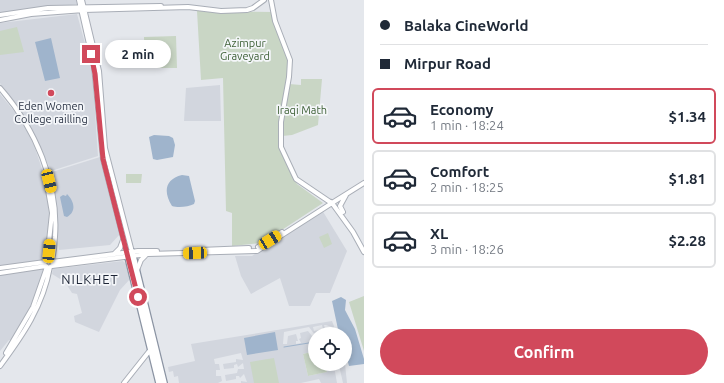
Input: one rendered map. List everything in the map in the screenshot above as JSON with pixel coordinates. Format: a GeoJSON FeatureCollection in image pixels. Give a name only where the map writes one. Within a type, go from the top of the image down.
{"type":"FeatureCollection","features":[{"type":"Feature","properties":{"kind":"highway"},"geometry":{"type":"LineString","coordinates":[[130,255],[164,383]]}},
{"type":"Feature","properties":{"kind":"highway"},"geometry":{"type":"LineString","coordinates":[[135,274],[159,383]]}},
{"type":"Feature","properties":{"kind":"main road"},"geometry":{"type":"LineString","coordinates":[[0,15],[30,9],[81,5],[188,5],[222,8],[247,8],[262,0]]}},
{"type":"Feature","properties":{"kind":"main road"},"geometry":{"type":"LineString","coordinates":[[271,0],[275,21],[290,60],[289,76],[280,122],[281,148],[296,179],[331,203],[354,232]]}},
{"type":"Feature","properties":{"kind":"main road"},"geometry":{"type":"LineString","coordinates":[[0,20],[81,5]]}},
{"type":"Feature","properties":{"kind":"main road"},"geometry":{"type":"LineString","coordinates":[[81,5],[94,66],[101,149],[123,234],[130,255]]}},
{"type":"Feature","properties":{"kind":"main road"},"geometry":{"type":"LineString","coordinates":[[81,5],[99,71],[105,148],[130,255]]}},
{"type":"Feature","properties":{"kind":"main road"},"geometry":{"type":"LineString","coordinates":[[0,90],[28,132],[45,172],[52,213],[49,264],[39,305],[22,335],[0,361]]}},
{"type":"Feature","properties":{"kind":"main road"},"geometry":{"type":"LineString","coordinates":[[0,273],[49,264],[114,255],[256,248],[364,183]]}},
{"type":"Feature","properties":{"kind":"main road"},"geometry":{"type":"LineString","coordinates":[[346,194],[340,208],[364,250]]}},
{"type":"Feature","properties":{"kind":"main road"},"geometry":{"type":"LineString","coordinates":[[101,260],[130,255],[256,250],[331,203]]}},
{"type":"Feature","properties":{"kind":"main road"},"geometry":{"type":"LineString","coordinates":[[114,255],[122,244],[123,234]]}},
{"type":"Feature","properties":{"kind":"main road"},"geometry":{"type":"LineString","coordinates":[[135,274],[141,260],[148,254]]}},
{"type":"Feature","properties":{"kind":"main road"},"geometry":{"type":"LineString","coordinates":[[0,268],[101,260],[126,260],[135,274]]}},
{"type":"Feature","properties":{"kind":"main road"},"geometry":{"type":"LineString","coordinates":[[124,383],[151,349]]}},
{"type":"Feature","properties":{"kind":"main road"},"geometry":{"type":"LineString","coordinates":[[0,366],[8,352]]}},
{"type":"Feature","properties":{"kind":"shaded area"},"geometry":{"type":"Polygon","coordinates":[[[0,0],[76,0],[77,4],[0,15],[0,0]]]}},
{"type":"Feature","properties":{"kind":"shaded area","name":"Eden Women College railling"},"geometry":{"type":"Polygon","coordinates":[[[77,14],[92,69],[98,156],[51,171],[29,123],[0,83],[0,23],[77,14]]]}},
{"type":"Feature","properties":{"kind":"shaded area"},"geometry":{"type":"Polygon","coordinates":[[[220,85],[221,121],[184,121],[186,88],[220,85]]]}},
{"type":"Feature","properties":{"kind":"shaded area"},"geometry":{"type":"Polygon","coordinates":[[[0,94],[23,122],[34,145],[45,178],[50,221],[44,271],[29,315],[12,341],[9,340],[0,351],[0,94]]]}},
{"type":"Feature","properties":{"kind":"shaded area"},"geometry":{"type":"Polygon","coordinates":[[[100,157],[120,234],[110,245],[59,250],[52,172],[100,157]]]}},
{"type":"Feature","properties":{"kind":"shaded area"},"geometry":{"type":"Polygon","coordinates":[[[322,210],[347,251],[330,293],[316,293],[310,306],[289,306],[280,278],[251,294],[241,276],[235,256],[252,256],[322,210]]]}},
{"type":"Feature","properties":{"kind":"shaded area"},"geometry":{"type":"Polygon","coordinates":[[[123,261],[126,264],[130,279],[120,290],[99,332],[75,322],[74,316],[82,313],[77,294],[72,293],[65,282],[52,274],[53,269],[123,261]]]}},
{"type":"Feature","properties":{"kind":"shaded area"},"geometry":{"type":"Polygon","coordinates":[[[332,321],[334,327],[324,325],[324,327],[322,327],[322,325],[284,332],[283,344],[287,344],[288,336],[296,334],[298,341],[296,341],[296,344],[301,343],[299,339],[301,338],[300,333],[308,331],[308,353],[303,354],[308,376],[327,371],[335,371],[337,383],[321,383],[319,379],[301,383],[241,383],[241,381],[247,382],[244,374],[240,378],[239,376],[236,376],[236,379],[226,381],[225,375],[237,373],[238,369],[244,369],[243,363],[238,367],[237,364],[234,365],[234,368],[224,369],[223,364],[236,362],[236,359],[243,360],[241,353],[214,359],[215,364],[219,364],[220,370],[216,370],[216,376],[221,376],[222,381],[218,383],[179,383],[178,376],[174,377],[173,371],[169,372],[171,383],[168,367],[195,361],[191,344],[332,321]]]}},
{"type":"Feature","properties":{"kind":"shaded area"},"geometry":{"type":"Polygon","coordinates":[[[340,371],[346,371],[347,383],[343,383],[340,371]]]}},
{"type":"Feature","properties":{"kind":"green space","name":"Azimpur Graveyard"},"geometry":{"type":"Polygon","coordinates":[[[197,11],[273,12],[288,61],[287,81],[278,130],[280,149],[297,184],[323,203],[262,243],[232,246],[232,213],[226,211],[223,78],[201,80],[197,11]]]}},
{"type":"Feature","properties":{"kind":"green space"},"geometry":{"type":"Polygon","coordinates":[[[17,27],[24,52],[0,55],[0,31],[17,27]]]}},
{"type":"Feature","properties":{"kind":"green space"},"geometry":{"type":"Polygon","coordinates":[[[176,36],[177,68],[145,68],[144,37],[176,36]]]}},
{"type":"Feature","properties":{"kind":"green space"},"geometry":{"type":"Polygon","coordinates":[[[131,52],[139,52],[139,66],[131,67],[131,52]]]}},
{"type":"Feature","properties":{"kind":"green space","name":"Iraqi Math"},"geometry":{"type":"Polygon","coordinates":[[[301,79],[322,79],[318,125],[292,135],[282,136],[282,126],[289,84],[301,85],[301,79]]]}},
{"type":"Feature","properties":{"kind":"green space"},"geometry":{"type":"Polygon","coordinates":[[[126,174],[142,174],[141,183],[126,183],[126,174]]]}},
{"type":"Feature","properties":{"kind":"green space"},"geometry":{"type":"Polygon","coordinates":[[[328,233],[332,244],[324,248],[319,237],[328,233]]]}},
{"type":"Feature","properties":{"kind":"green space"},"geometry":{"type":"Polygon","coordinates":[[[364,296],[364,351],[349,302],[364,296]]]}},
{"type":"Feature","properties":{"kind":"green space"},"geometry":{"type":"Polygon","coordinates":[[[308,353],[308,371],[327,372],[308,376],[303,354],[308,353]]]}},
{"type":"Feature","properties":{"kind":"green space"},"geometry":{"type":"Polygon","coordinates":[[[274,358],[279,383],[254,383],[250,362],[274,358]]]}},
{"type":"Feature","properties":{"kind":"water"},"geometry":{"type":"Polygon","coordinates":[[[51,38],[60,78],[45,81],[35,42],[51,38]]]}},
{"type":"Feature","properties":{"kind":"water"},"geometry":{"type":"Polygon","coordinates":[[[154,135],[169,136],[173,138],[175,145],[173,157],[157,160],[153,159],[149,137],[154,135]]]}},
{"type":"Feature","properties":{"kind":"water"},"geometry":{"type":"Polygon","coordinates":[[[182,175],[189,176],[195,201],[194,204],[189,206],[172,206],[167,196],[167,187],[172,180],[182,175]]]}},
{"type":"Feature","properties":{"kind":"water"},"geometry":{"type":"Polygon","coordinates":[[[67,194],[73,203],[73,209],[67,217],[64,216],[60,197],[63,195],[66,196],[67,194]]]}},
{"type":"Feature","properties":{"kind":"water"},"geometry":{"type":"Polygon","coordinates":[[[341,297],[346,300],[345,310],[355,329],[364,359],[364,364],[352,366],[352,327],[338,327],[332,301],[341,297]]]}},
{"type":"Feature","properties":{"kind":"water"},"geometry":{"type":"Polygon","coordinates":[[[275,332],[278,350],[247,355],[244,338],[275,332]]]}},
{"type":"Feature","properties":{"kind":"waterway"},"geometry":{"type":"LineString","coordinates":[[284,347],[308,343]]}},
{"type":"Feature","properties":{"kind":"place","name":"Eden Women College railling"},"geometry":{"type":"Point","coordinates":[51,93]}},
{"type":"Feature","properties":{"kind":"district","name":"NILKHET"},"geometry":{"type":"Point","coordinates":[90,279]}},
{"type":"Feature","properties":{"kind":"route"},"geometry":{"type":"LineString","coordinates":[[91,54],[95,74],[103,159],[138,297]]}}]}
